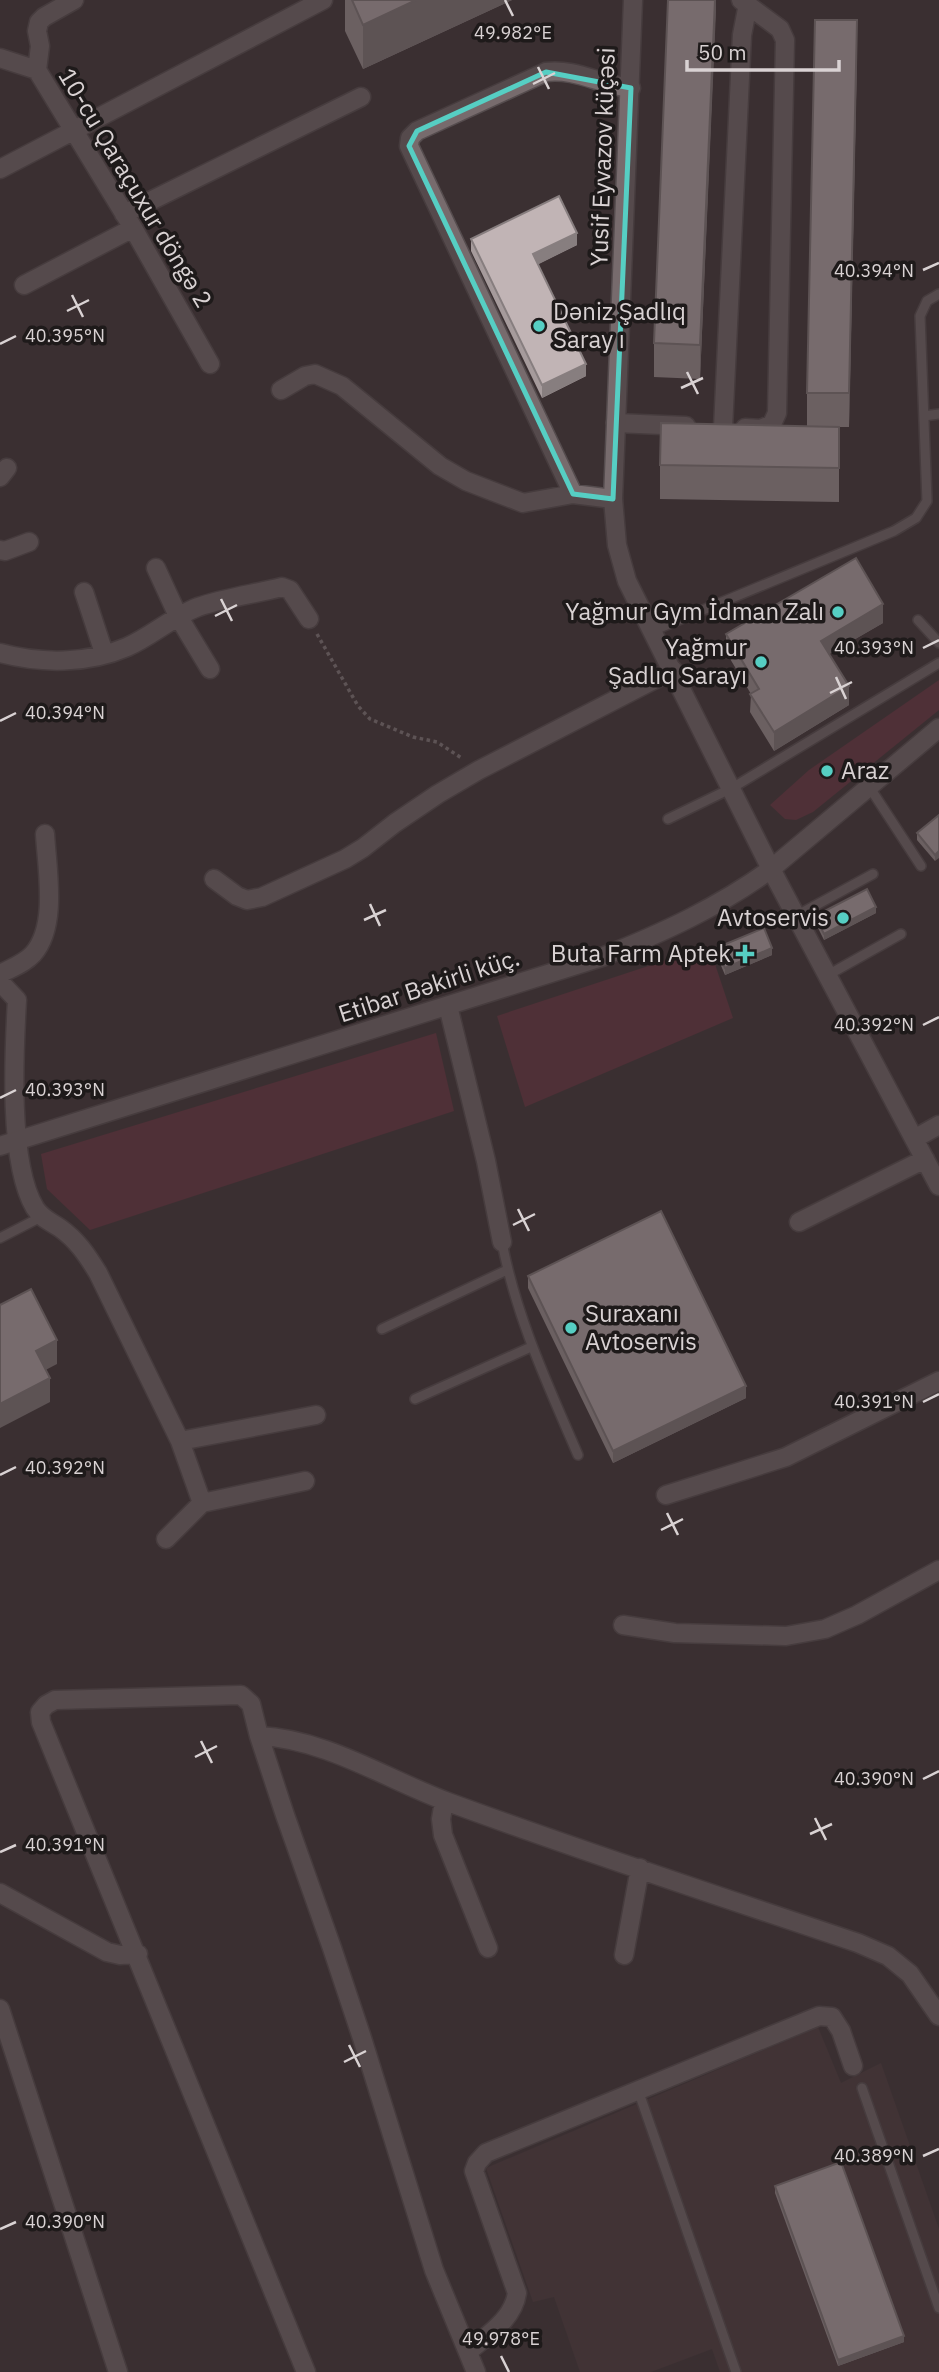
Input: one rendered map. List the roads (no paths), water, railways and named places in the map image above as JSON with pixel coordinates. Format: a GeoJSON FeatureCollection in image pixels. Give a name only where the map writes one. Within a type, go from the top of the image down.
{"type":"FeatureCollection","features":[{"type":"Feature","properties":{"kind":"street"},"geometry":{"type":"LineString","coordinates":[[37,70],[40,46],[38,22],[74,0]]}},
{"type":"Feature","properties":{"kind":"street"},"geometry":{"type":"LineString","coordinates":[[0,169],[323,0]]}},
{"type":"Feature","properties":{"kind":"street","name":"Yusif Eyvazov küçəsi"},"geometry":{"type":"LineString","coordinates":[[633,0],[612,499],[621,562],[627,581],[771,869],[939,1186]]}},
{"type":"Feature","properties":{"kind":"street"},"geometry":{"type":"LineString","coordinates":[[723,428],[744,2]]}},
{"type":"Feature","properties":{"kind":"street"},"geometry":{"type":"LineString","coordinates":[[616,423],[761,429],[772,424],[777,413],[785,40],[780,29],[744,2]]}},
{"type":"Feature","properties":{"kind":"street","name":"10-cu Qaraçuxur döngə 2"},"geometry":{"type":"LineString","coordinates":[[0,58],[37,70],[129,221],[211,364]]}},
{"type":"Feature","properties":{"kind":"street"},"geometry":{"type":"LineString","coordinates":[[573,494],[409,146],[410,138],[417,131],[546,72],[560,70],[615,87],[631,88]]}},
{"type":"Feature","properties":{"kind":"street"},"geometry":{"type":"LineString","coordinates":[[24,285],[129,221],[361,97]]}},
{"type":"Feature","properties":{"kind":"street"},"geometry":{"type":"LineString","coordinates":[[281,390],[305,376],[315,374],[342,386],[440,466],[466,481],[523,503],[573,494],[612,499]]}},
{"type":"Feature","properties":{"kind":"street"},"geometry":{"type":"LineString","coordinates":[[0,550],[5,551],[29,542]]}},
{"type":"Feature","properties":{"kind":"street"},"geometry":{"type":"LineString","coordinates":[[156,568],[178,616],[210,669]]}},
{"type":"Feature","properties":{"kind":"street"},"geometry":{"type":"LineString","coordinates":[[0,653],[22,659],[75,660],[126,648],[178,616],[199,607],[282,587],[290,590],[309,619]]}},
{"type":"Feature","properties":{"kind":"street"},"geometry":{"type":"LineString","coordinates":[[84,592],[104,653]]}},
{"type":"Feature","properties":{"kind":"street"},"geometry":{"type":"LineString","coordinates":[[214,879],[247,900],[262,897],[345,859],[438,794],[479,770],[673,670]]}},
{"type":"Feature","properties":{"kind":"street","name":"Etibar Bəkirli küç."},"geometry":{"type":"LineString","coordinates":[[9,1143],[602,957],[660,933],[710,909],[771,869],[939,728]]}},
{"type":"Feature","properties":{"kind":"street"},"geometry":{"type":"LineString","coordinates":[[0,974],[26,961],[35,952],[46,927],[49,905],[45,834]]}},
{"type":"Feature","properties":{"kind":"street"},"geometry":{"type":"LineString","coordinates":[[0,982],[17,1000],[9,1143],[29,1195],[41,1217],[61,1229],[83,1249],[97,1273],[180,1441],[202,1503]]}},
{"type":"Feature","properties":{"kind":"street"},"geometry":{"type":"LineString","coordinates":[[448,1006],[486,1161],[502,1242]]}},
{"type":"Feature","properties":{"kind":"street"},"geometry":{"type":"LineString","coordinates":[[914,1139],[939,1125]]}},
{"type":"Feature","properties":{"kind":"street"},"geometry":{"type":"LineString","coordinates":[[799,1222],[925,1159]]}},
{"type":"Feature","properties":{"kind":"street"},"geometry":{"type":"LineString","coordinates":[[666,1495],[786,1457],[939,1381]]}},
{"type":"Feature","properties":{"kind":"street"},"geometry":{"type":"LineString","coordinates":[[180,1441],[317,1415]]}},
{"type":"Feature","properties":{"kind":"street"},"geometry":{"type":"LineString","coordinates":[[166,1539],[202,1503],[305,1481]]}},
{"type":"Feature","properties":{"kind":"street"},"geometry":{"type":"LineString","coordinates":[[623,1625],[675,1633],[786,1636],[825,1629],[858,1615],[939,1570]]}},
{"type":"Feature","properties":{"kind":"street"},"geometry":{"type":"LineString","coordinates":[[306,2372],[227,2182],[138,1954],[41,1722],[40,1712],[55,1700],[242,1695],[251,1704],[285,1815],[354,2012],[434,2270],[476,2372]]}},
{"type":"Feature","properties":{"kind":"street"},"geometry":{"type":"LineString","coordinates":[[259,1735],[281,1737],[325,1749],[444,1801],[858,1943],[888,1956],[910,1974],[939,2016]]}},
{"type":"Feature","properties":{"kind":"street"},"geometry":{"type":"LineString","coordinates":[[444,1801],[441,1819],[443,1835],[488,1948]]}},
{"type":"Feature","properties":{"kind":"street"},"geometry":{"type":"LineString","coordinates":[[624,1955],[640,1868]]}},
{"type":"Feature","properties":{"kind":"street"},"geometry":{"type":"LineString","coordinates":[[0,1893],[107,1952],[120,1955],[138,1954]]}},
{"type":"Feature","properties":{"kind":"street"},"geometry":{"type":"LineString","coordinates":[[0,2009],[118,2372]]}},
{"type":"Feature","properties":{"kind":"street"},"geometry":{"type":"LineString","coordinates":[[468,2352],[507,2318],[515,2306],[517,2293],[474,2171],[486,2153],[819,2016],[832,2017],[841,2031],[853,2066]]}},
{"type":"Feature","properties":{"kind":"lane"},"geometry":{"type":"LineString","coordinates":[[652,631],[894,531],[916,518],[927,501],[920,316],[927,301],[939,294]]}},
{"type":"Feature","properties":{"kind":"lane"},"geometry":{"type":"LineString","coordinates":[[924,416],[939,414]]}},
{"type":"Feature","properties":{"kind":"lane"},"geometry":{"type":"LineString","coordinates":[[918,620],[939,643]]}},
{"type":"Feature","properties":{"kind":"lane"},"geometry":{"type":"LineString","coordinates":[[668,819],[732,788],[939,663]]}},
{"type":"Feature","properties":{"kind":"lane"},"geometry":{"type":"LineString","coordinates":[[870,788],[921,866]]}},
{"type":"Feature","properties":{"kind":"lane"},"geometry":{"type":"LineString","coordinates":[[796,915],[873,874]]}},
{"type":"Feature","properties":{"kind":"lane"},"geometry":{"type":"LineString","coordinates":[[828,975],[901,934]]}},
{"type":"Feature","properties":{"kind":"lane"},"geometry":{"type":"LineString","coordinates":[[0,1238],[41,1217]]}},
{"type":"Feature","properties":{"kind":"lane"},"geometry":{"type":"LineString","coordinates":[[502,1242],[507,1270],[531,1347],[578,1455]]}},
{"type":"Feature","properties":{"kind":"lane"},"geometry":{"type":"LineString","coordinates":[[382,1329],[507,1270]]}},
{"type":"Feature","properties":{"kind":"lane"},"geometry":{"type":"LineString","coordinates":[[415,1399],[531,1347]]}},
{"type":"Feature","properties":{"kind":"lane"},"geometry":{"type":"LineString","coordinates":[[862,2088],[939,2308]]}},
{"type":"Feature","properties":{"kind":"lane"},"geometry":{"type":"LineString","coordinates":[[638,2090],[736,2372]]}},
{"type":"Feature","properties":{"kind":"place","name":"Dəniz Şadlıq Saray ı"},"geometry":{"type":"Point","coordinates":[539,326]}},
{"type":"Feature","properties":{"kind":"place","name":"Yağmur Gym İdman Zalı"},"geometry":{"type":"Point","coordinates":[838,612]}},
{"type":"Feature","properties":{"kind":"place","name":"Yağmur Şadlıq Sarayı"},"geometry":{"type":"Point","coordinates":[761,662]}},
{"type":"Feature","properties":{"kind":"place","name":"Araz"},"geometry":{"type":"Point","coordinates":[827,771]}},
{"type":"Feature","properties":{"kind":"place","name":"Avtoservis"},"geometry":{"type":"Point","coordinates":[843,918]}},
{"type":"Feature","properties":{"kind":"place","name":"Buta Farm Aptek"},"geometry":{"type":"Point","coordinates":[745,954]}},
{"type":"Feature","properties":{"kind":"place","name":"Suraxanı Avtoservis"},"geometry":{"type":"Point","coordinates":[571,1328]}}]}
